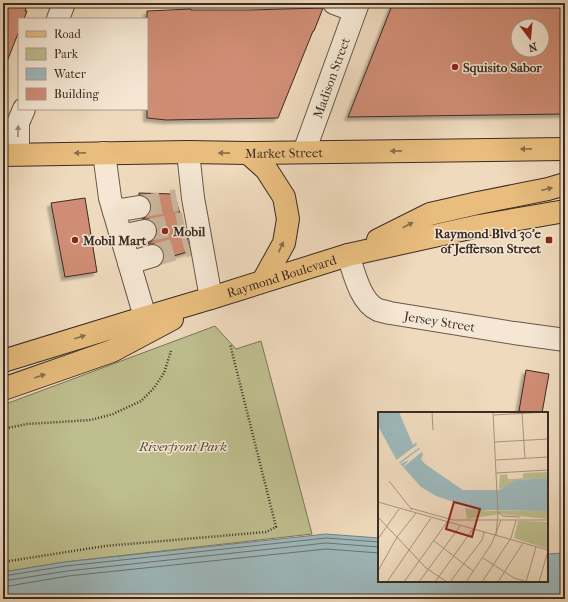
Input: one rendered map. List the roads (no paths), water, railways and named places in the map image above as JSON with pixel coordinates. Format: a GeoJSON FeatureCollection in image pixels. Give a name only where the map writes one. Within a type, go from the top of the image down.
{"type":"FeatureCollection","features":[{"type":"Feature","properties":{"kind":"main road","name":"Market Street"},"geometry":{"type":"LineString","coordinates":[[10,154],[565,149]]}},
{"type":"Feature","properties":{"kind":"main road"},"geometry":{"type":"LineString","coordinates":[[248,153],[266,169],[284,197],[288,220],[284,243],[263,281]]}},
{"type":"Feature","properties":{"kind":"main road"},"geometry":{"type":"LineString","coordinates":[[348,255],[430,214],[565,184]]}},
{"type":"Feature","properties":{"kind":"main road","name":"Raymond Boulevard"},"geometry":{"type":"LineString","coordinates":[[3,361],[348,255],[479,226],[565,211]]}},
{"type":"Feature","properties":{"kind":"main road"},"geometry":{"type":"LineString","coordinates":[[3,389],[112,351],[211,298]]}},
{"type":"Feature","properties":{"kind":"street"},"geometry":{"type":"LineString","coordinates":[[58,18],[64,3]]}},
{"type":"Feature","properties":{"kind":"street"},"geometry":{"type":"LineString","coordinates":[[334,3],[357,7]]}},
{"type":"Feature","properties":{"kind":"street","name":"Madison Street"},"geometry":{"type":"LineString","coordinates":[[304,152],[357,7]]}},
{"type":"Feature","properties":{"kind":"street"},"geometry":{"type":"LineString","coordinates":[[10,154],[18,124],[24,110]]}},
{"type":"Feature","properties":{"kind":"street"},"geometry":{"type":"LineString","coordinates":[[188,152],[185,199],[195,244],[211,298]]}},
{"type":"Feature","properties":{"kind":"street"},"geometry":{"type":"LineString","coordinates":[[104,153],[110,198],[145,317]]}},
{"type":"Feature","properties":{"kind":"street"},"geometry":{"type":"LineString","coordinates":[[114,211],[139,207]]}},
{"type":"Feature","properties":{"kind":"street"},"geometry":{"type":"LineString","coordinates":[[121,236],[145,231]]}},
{"type":"Feature","properties":{"kind":"street","name":"Jersey Street"},"geometry":{"type":"LineString","coordinates":[[348,255],[360,290],[368,302],[378,310],[565,340]]}},
{"type":"Feature","properties":{"kind":"street"},"geometry":{"type":"LineString","coordinates":[[129,263],[152,256]]}},
{"type":"Feature","properties":{"kind":"water"},"geometry":{"type":"Polygon","coordinates":[[[326,534],[378,538],[378,582],[548,582],[548,554],[565,553],[565,599],[3,599],[3,572],[65,562],[326,534]]]}},
{"type":"Feature","properties":{"kind":"tunnel"},"geometry":{"type":"LineString","coordinates":[[139,207],[177,200]]}},
{"type":"Feature","properties":{"kind":"tunnel"},"geometry":{"type":"LineString","coordinates":[[145,231],[184,223]]}},
{"type":"Feature","properties":{"kind":"tunnel"},"geometry":{"type":"LineString","coordinates":[[152,256],[189,245]]}},
{"type":"Feature","properties":{"kind":"place","name":"Squisito Sabor"},"geometry":{"type":"Point","coordinates":[455,67]}},
{"type":"Feature","properties":{"kind":"place","name":"Mobil"},"geometry":{"type":"Point","coordinates":[165,231]}},
{"type":"Feature","properties":{"kind":"place","name":"Mobil Mart"},"geometry":{"type":"Point","coordinates":[75,240]}},
{"type":"Feature","properties":{"kind":"place","name":"Raymond Blvd 30'e of Jefferson Street"},"geometry":{"type":"Point","coordinates":[549,240]}},
{"type":"Feature","properties":{"kind":"park label","name":"Riverfront Park"},"geometry":{"type":"Point","coordinates":[183,446]}}]}
